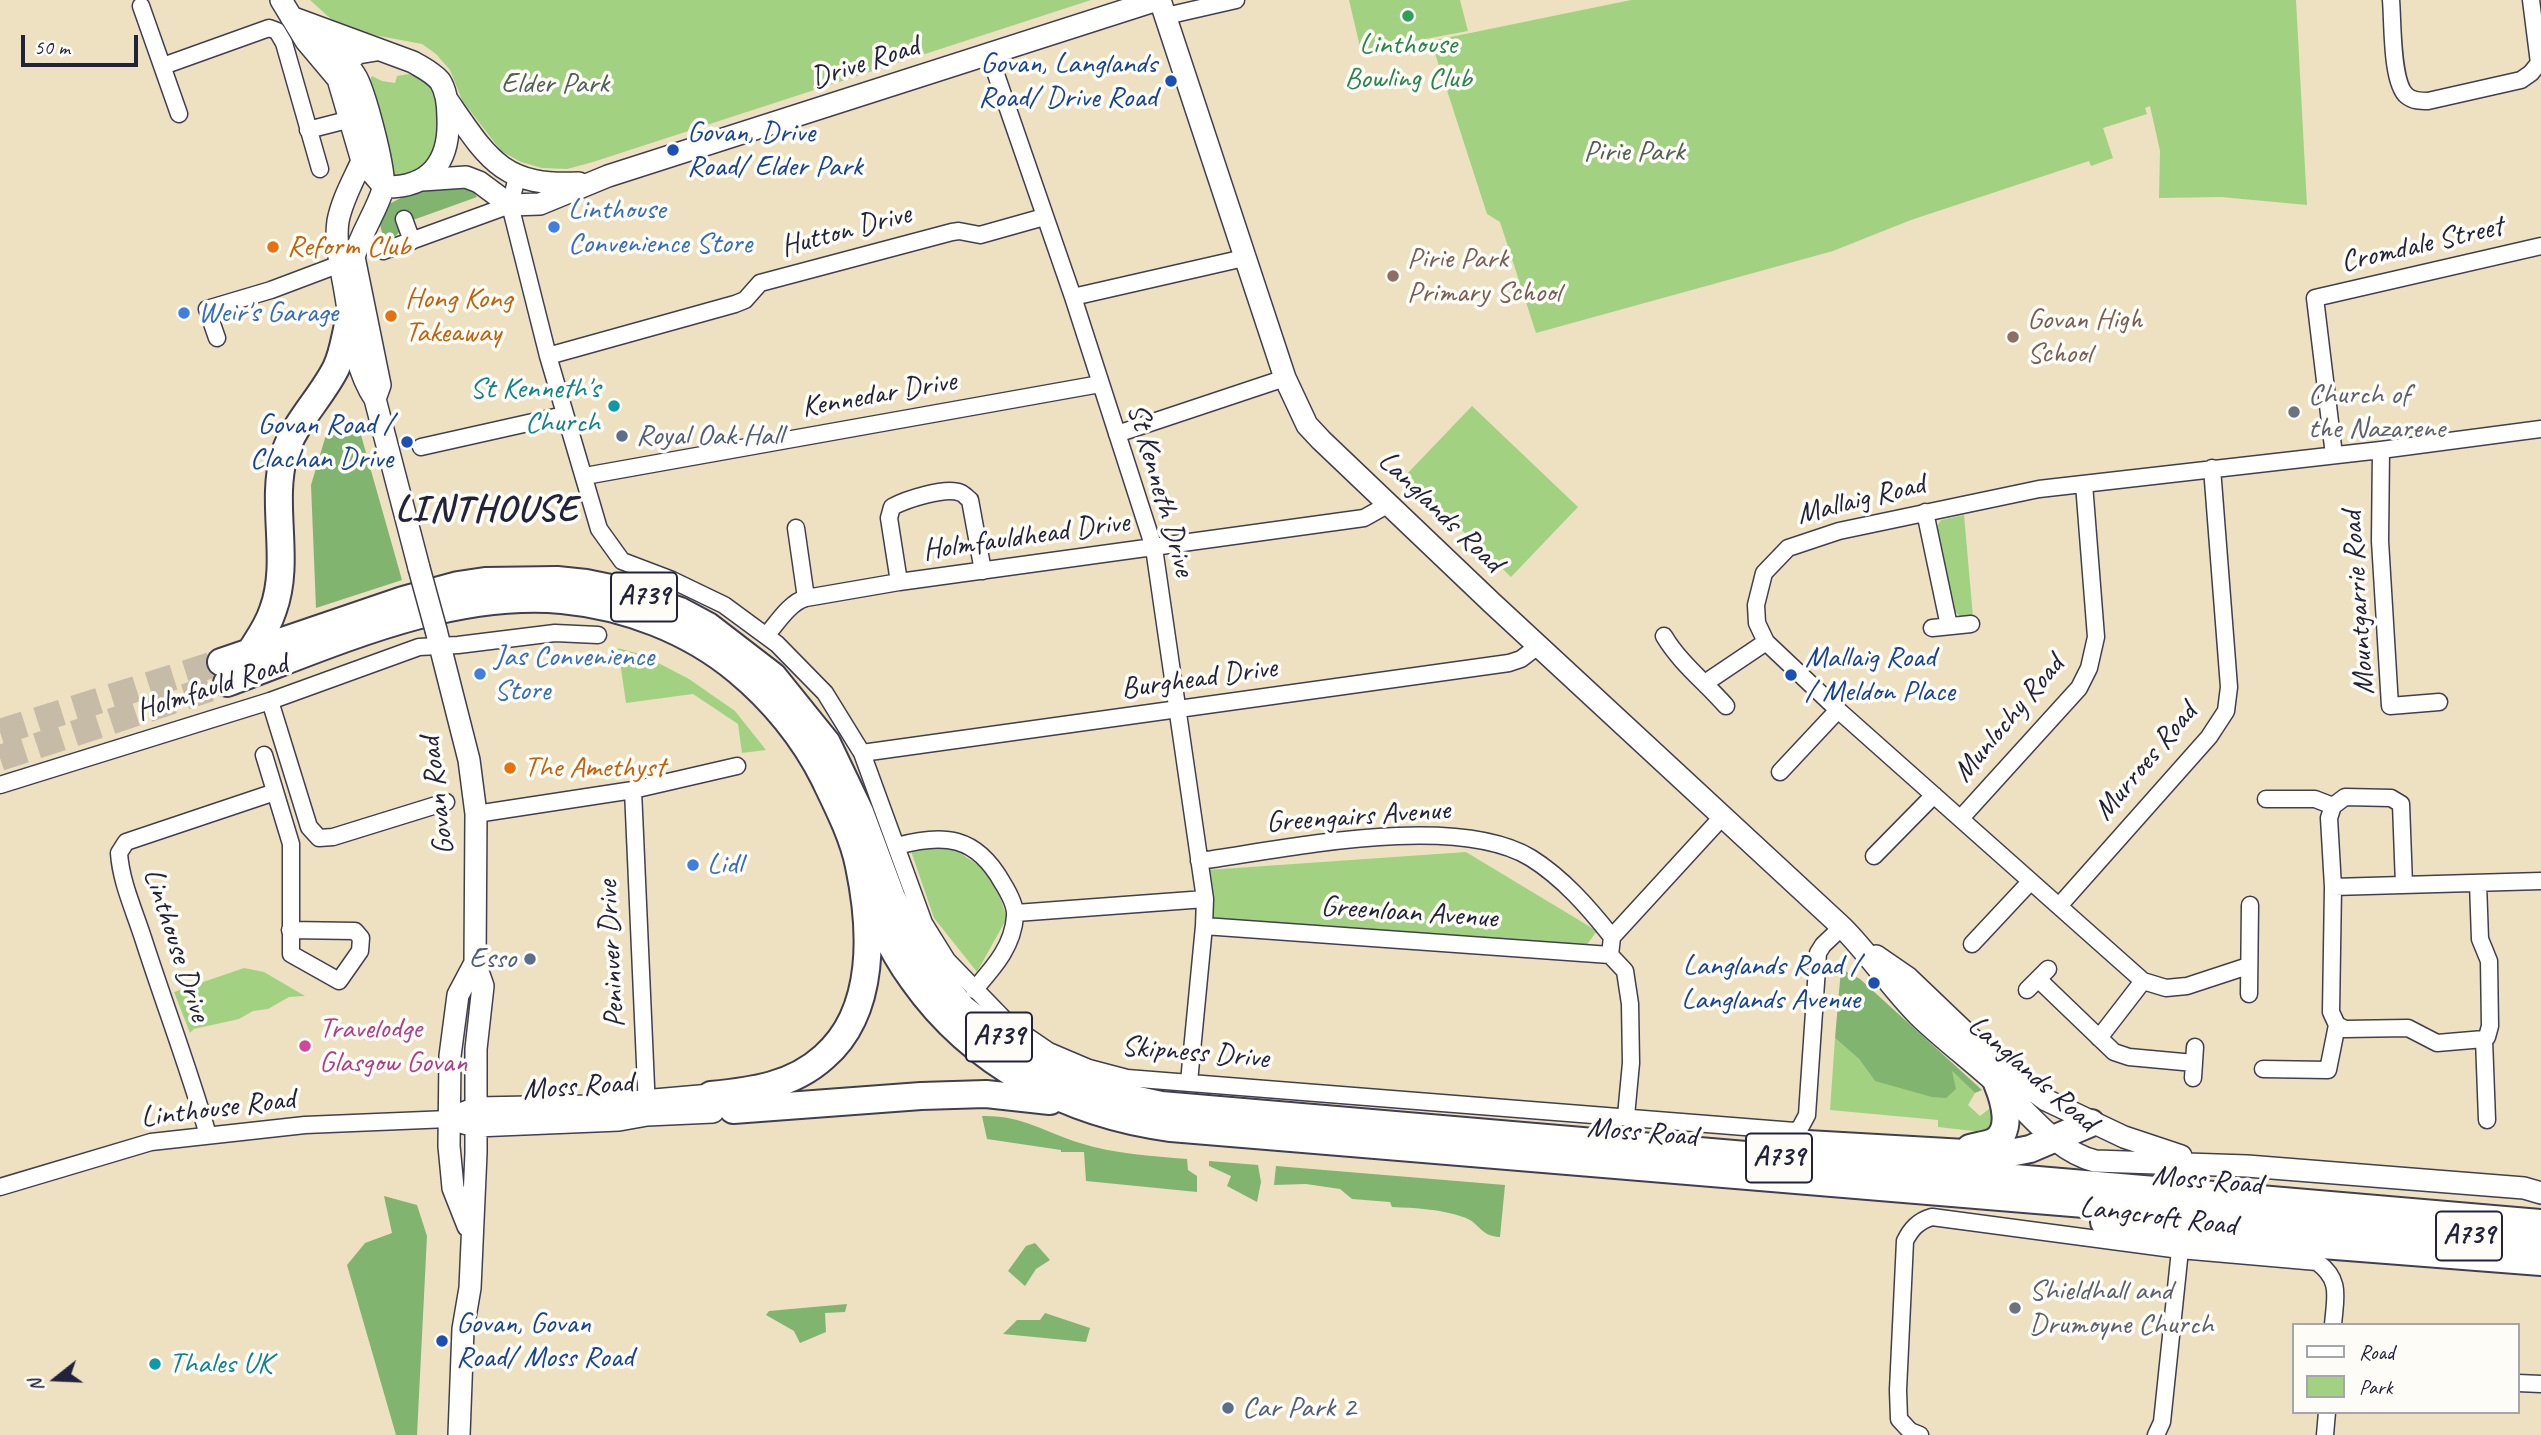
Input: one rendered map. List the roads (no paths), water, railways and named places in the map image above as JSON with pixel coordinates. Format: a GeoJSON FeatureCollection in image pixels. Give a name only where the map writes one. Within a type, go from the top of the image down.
{"type":"FeatureCollection","features":[{"type":"Feature","properties":{"kind":"main road"},"geometry":{"type":"LineString","coordinates":[[250,652],[265,629],[274,607],[279,573],[280,479],[284,455],[293,435],[337,366],[349,321]]}},
{"type":"Feature","properties":{"kind":"main road","name":"Moss Road"},"geometry":{"type":"LineString","coordinates":[[250,652],[403,600],[458,585],[485,581],[557,580],[620,590],[647,598],[708,625],[773,676],[827,743],[860,812],[892,898],[921,954],[962,1009],[1013,1048],[1059,1076],[1097,1091],[1161,1105],[1585,1143],[1961,1172],[2397,1220],[2541,1242]]}},
{"type":"Feature","properties":{"kind":"main road","name":"A739"},"geometry":{"type":"LineString","coordinates":[[250,652],[224,672],[410,618],[494,602],[561,600],[601,606],[642,617],[674,630],[738,671],[789,723],[823,777],[859,864]]}},
{"type":"Feature","properties":{"kind":"main road"},"geometry":{"type":"LineString","coordinates":[[712,1103],[790,1079],[824,1058],[844,1036],[854,1016],[866,977],[867,939],[859,864]]}},
{"type":"Feature","properties":{"kind":"main road","name":"Moss Road"},"geometry":{"type":"LineString","coordinates":[[859,864],[878,919],[895,953],[913,981],[958,1032],[984,1054],[1020,1078],[1069,1104],[1129,1122],[1171,1128],[1807,1180],[2397,1220],[2541,1223]]}},
{"type":"Feature","properties":{"kind":"main road"},"geometry":{"type":"LineString","coordinates":[[1955,1152],[1992,1142],[2000,1137],[2005,1125],[2005,1104],[1997,1083]]}},
{"type":"Feature","properties":{"kind":"main road"},"geometry":{"type":"LineString","coordinates":[[712,1103],[986,1094],[1069,1104]]}},
{"type":"Feature","properties":{"kind":"main road"},"geometry":{"type":"LineString","coordinates":[[1585,1143],[1839,1144],[2000,1155],[2030,1149],[2091,1123]]}},
{"type":"Feature","properties":{"kind":"main road"},"geometry":{"type":"LineString","coordinates":[[1807,1180],[2181,1234],[2541,1262]]}},
{"type":"Feature","properties":{"kind":"street"},"geometry":{"type":"LineString","coordinates":[[1161,5],[1236,0]]}},
{"type":"Feature","properties":{"kind":"street"},"geometry":{"type":"LineString","coordinates":[[2391,0],[2397,82],[2405,95],[2413,100],[2428,101],[2521,80],[2531,73],[2539,63],[2531,0]]}},
{"type":"Feature","properties":{"kind":"street","name":"Drive Road"},"geometry":{"type":"LineString","coordinates":[[383,251],[510,205],[540,204],[592,182],[989,54],[1161,5]]}},
{"type":"Feature","properties":{"kind":"street","name":"Langlands Road"},"geometry":{"type":"LineString","coordinates":[[1161,5],[1285,378],[1307,425],[1538,646],[1842,927],[1862,947],[1889,984],[1919,1015],[1997,1083],[2055,1139],[2073,1153],[2095,1161],[2203,1163],[2535,1189]]}},
{"type":"Feature","properties":{"kind":"street"},"geometry":{"type":"LineString","coordinates":[[141,6],[179,114]]}},
{"type":"Feature","properties":{"kind":"street"},"geometry":{"type":"LineString","coordinates":[[163,66],[269,28],[283,16]]}},
{"type":"Feature","properties":{"kind":"street"},"geometry":{"type":"LineString","coordinates":[[283,16],[376,50]]}},
{"type":"Feature","properties":{"kind":"street"},"geometry":{"type":"LineString","coordinates":[[283,16],[306,41],[359,81],[383,168],[384,187]]}},
{"type":"Feature","properties":{"kind":"street"},"geometry":{"type":"LineString","coordinates":[[283,16],[284,43],[320,169]]}},
{"type":"Feature","properties":{"kind":"street"},"geometry":{"type":"LineString","coordinates":[[342,70],[358,53],[376,50]]}},
{"type":"Feature","properties":{"kind":"street","name":"Drive Road"},"geometry":{"type":"LineString","coordinates":[[376,50],[413,62],[431,72],[442,84],[448,102],[473,138],[499,165],[517,177],[552,185],[592,182]]}},
{"type":"Feature","properties":{"kind":"street","name":"St Kenneth Drive"},"geometry":{"type":"LineString","coordinates":[[989,54],[1073,297],[1154,548],[1205,899],[1189,1082]]}},
{"type":"Feature","properties":{"kind":"street"},"geometry":{"type":"LineString","coordinates":[[342,70],[362,161],[384,187],[397,188],[422,180],[466,177],[479,181],[510,205],[517,177]]}},
{"type":"Feature","properties":{"kind":"street"},"geometry":{"type":"LineString","coordinates":[[422,180],[433,172],[441,161],[449,136],[448,102]]}},
{"type":"Feature","properties":{"kind":"street"},"geometry":{"type":"LineString","coordinates":[[309,130],[351,119]]}},
{"type":"Feature","properties":{"kind":"street","name":"Govan Road"},"geometry":{"type":"LineString","coordinates":[[362,161],[344,198],[338,223],[380,385],[375,399]]}},
{"type":"Feature","properties":{"kind":"street","name":"Govan Road"},"geometry":{"type":"LineString","coordinates":[[384,187],[347,262],[349,321],[367,387],[375,399],[438,637],[469,760],[476,814],[475,963],[483,986],[476,1049],[476,1153],[470,1288],[461,1357],[459,1435]]}},
{"type":"Feature","properties":{"kind":"street","name":"Skipness Drive"},"geometry":{"type":"LineString","coordinates":[[510,205],[564,415],[585,476],[599,529],[622,561],[672,580],[724,605],[777,644],[825,692],[862,753],[924,923],[947,960],[1008,1023],[1049,1051],[1127,1079],[1626,1116],[1788,1131],[1800,1128],[1807,1115],[1818,953],[1842,927]]}},
{"type":"Feature","properties":{"kind":"street","name":"Hutton Drive"},"geometry":{"type":"LineString","coordinates":[[548,356],[735,304],[745,300],[760,284],[952,232],[980,235],[1044,217]]}},
{"type":"Feature","properties":{"kind":"street"},"geometry":{"type":"LineString","coordinates":[[404,219],[412,241]]}},
{"type":"Feature","properties":{"kind":"street","name":"Cromdale Street"},"geometry":{"type":"LineString","coordinates":[[2334,455],[2315,298],[2541,246]]}},
{"type":"Feature","properties":{"kind":"street"},"geometry":{"type":"LineString","coordinates":[[1073,297],[1244,258]]}},
{"type":"Feature","properties":{"kind":"street"},"geometry":{"type":"LineString","coordinates":[[217,338],[207,309],[271,290],[347,262]]}},
{"type":"Feature","properties":{"kind":"street"},"geometry":{"type":"LineString","coordinates":[[1117,434],[1285,378]]}},
{"type":"Feature","properties":{"kind":"street","name":"Kennedar Drive"},"geometry":{"type":"LineString","coordinates":[[585,476],[1100,384]]}},
{"type":"Feature","properties":{"kind":"street"},"geometry":{"type":"LineString","coordinates":[[421,447],[564,415]]}},
{"type":"Feature","properties":{"kind":"street","name":"Mallaig Road"},"geometry":{"type":"LineString","coordinates":[[1766,642],[1757,623],[1756,605],[1764,573],[1788,548],[1839,531],[2039,489],[2541,429]]}},
{"type":"Feature","properties":{"kind":"street","name":"Mountgarrie Road"},"geometry":{"type":"LineString","coordinates":[[2381,450],[2380,541],[2390,706],[2439,702]]}},
{"type":"Feature","properties":{"kind":"street","name":"Murroes Road"},"geometry":{"type":"LineString","coordinates":[[2059,906],[2209,737],[2226,711],[2229,687],[2212,468]]}},
{"type":"Feature","properties":{"kind":"street","name":"Munlochy Road"},"geometry":{"type":"LineString","coordinates":[[1961,818],[2071,698],[2089,668],[2096,638],[2084,484]]}},
{"type":"Feature","properties":{"kind":"street"},"geometry":{"type":"LineString","coordinates":[[899,582],[890,518],[892,507],[906,499],[948,492],[960,492],[970,500],[983,571]]}},
{"type":"Feature","properties":{"kind":"street","name":"Holmfauldhead Drive"},"geometry":{"type":"LineString","coordinates":[[806,598],[899,582],[1364,518],[1389,503]]}},
{"type":"Feature","properties":{"kind":"street"},"geometry":{"type":"LineString","coordinates":[[1924,512],[1950,626]]}},
{"type":"Feature","properties":{"kind":"street"},"geometry":{"type":"LineString","coordinates":[[765,636],[799,599],[806,598],[796,528]]}},
{"type":"Feature","properties":{"kind":"street"},"geometry":{"type":"LineString","coordinates":[[1932,628],[1971,624]]}},
{"type":"Feature","properties":{"kind":"street","name":"Holmfauld Road"},"geometry":{"type":"LineString","coordinates":[[0,785],[270,701],[419,647],[438,637],[458,645],[555,633],[598,635]]}},
{"type":"Feature","properties":{"kind":"street"},"geometry":{"type":"LineString","coordinates":[[1664,636],[1684,665],[1705,682],[1726,706]]}},
{"type":"Feature","properties":{"kind":"street"},"geometry":{"type":"LineString","coordinates":[[1705,682],[1766,642],[1838,710],[2143,981],[2166,988],[2187,986],[2248,966]]}},
{"type":"Feature","properties":{"kind":"street","name":"Burghead Drive"},"geometry":{"type":"LineString","coordinates":[[862,753],[1509,663],[1521,659],[1538,646]]}},
{"type":"Feature","properties":{"kind":"street"},"geometry":{"type":"LineString","coordinates":[[270,701],[309,827],[319,838],[333,837],[446,802]]}},
{"type":"Feature","properties":{"kind":"street"},"geometry":{"type":"LineString","coordinates":[[1780,772],[1799,763],[1838,710]]}},
{"type":"Feature","properties":{"kind":"street"},"geometry":{"type":"LineString","coordinates":[[264,755],[291,844],[290,930],[291,954],[339,981],[360,951],[361,938],[355,931],[290,930]]}},
{"type":"Feature","properties":{"kind":"street"},"geometry":{"type":"LineString","coordinates":[[476,814],[633,790],[737,766]]}},
{"type":"Feature","properties":{"kind":"street","name":"Peninver Drive"},"geometry":{"type":"LineString","coordinates":[[633,790],[647,1108]]}},
{"type":"Feature","properties":{"kind":"street","name":"Linthouse Drive"},"geometry":{"type":"LineString","coordinates":[[208,1135],[190,1073],[126,888],[119,853],[126,842],[275,792]]}},
{"type":"Feature","properties":{"kind":"street"},"geometry":{"type":"LineString","coordinates":[[1874,856],[1934,795]]}},
{"type":"Feature","properties":{"kind":"street"},"geometry":{"type":"LineString","coordinates":[[2263,1069],[2328,1070],[2337,1025],[2331,1013],[2333,887],[2329,818],[2333,806],[2345,797],[2391,798],[2401,804],[2404,885]]}},
{"type":"Feature","properties":{"kind":"street"},"geometry":{"type":"LineString","coordinates":[[2266,799],[2315,799],[2333,806]]}},
{"type":"Feature","properties":{"kind":"street"},"geometry":{"type":"LineString","coordinates":[[1626,1116],[1631,1063],[1630,1004],[1625,971],[1610,955],[1612,937],[1723,816]]}},
{"type":"Feature","properties":{"kind":"street","name":"Greengairs Avenue"},"geometry":{"type":"LineString","coordinates":[[1199,861],[1348,840],[1469,837],[1495,842],[1531,858],[1569,888],[1592,911],[1612,937]]}},
{"type":"Feature","properties":{"kind":"street"},"geometry":{"type":"LineString","coordinates":[[897,846],[924,838],[949,839],[977,850],[990,862],[1004,885],[1016,914],[1011,937],[998,962],[974,990]]}},
{"type":"Feature","properties":{"kind":"street"},"geometry":{"type":"LineString","coordinates":[[1887,844],[1898,856]]}},
{"type":"Feature","properties":{"kind":"street"},"geometry":{"type":"LineString","coordinates":[[2333,887],[2541,881]]}},
{"type":"Feature","properties":{"kind":"street"},"geometry":{"type":"LineString","coordinates":[[1972,944],[1989,937],[2030,882]]}},
{"type":"Feature","properties":{"kind":"street"},"geometry":{"type":"LineString","coordinates":[[2478,883],[2480,939],[2489,961],[2490,1026],[2484,1039],[2487,1120]]}},
{"type":"Feature","properties":{"kind":"street"},"geometry":{"type":"LineString","coordinates":[[1016,914],[1205,899]]}},
{"type":"Feature","properties":{"kind":"street"},"geometry":{"type":"LineString","coordinates":[[2249,905],[2249,994]]}},
{"type":"Feature","properties":{"kind":"street","name":"Greenloan Avenue"},"geometry":{"type":"LineString","coordinates":[[1204,926],[1610,955]]}},
{"type":"Feature","properties":{"kind":"street","name":"Langlands Road"},"geometry":{"type":"LineString","coordinates":[[1862,947],[1908,978],[2007,1071],[2046,1100],[2124,1137],[2203,1163]]}},
{"type":"Feature","properties":{"kind":"street"},"geometry":{"type":"LineString","coordinates":[[471,1231],[453,1188],[449,1119],[450,1056],[456,1006],[458,995],[475,963]]}},
{"type":"Feature","properties":{"kind":"street"},"geometry":{"type":"LineString","coordinates":[[2038,979],[2114,1052],[2130,1057],[2194,1063]]}},
{"type":"Feature","properties":{"kind":"street"},"geometry":{"type":"LineString","coordinates":[[2099,1038],[2143,981]]}},
{"type":"Feature","properties":{"kind":"street"},"geometry":{"type":"LineString","coordinates":[[2337,1025],[2346,1029],[2408,1028],[2437,1043],[2484,1039]]}},
{"type":"Feature","properties":{"kind":"street","name":"Moss Road"},"geometry":{"type":"LineString","coordinates":[[476,1116],[586,1106],[647,1108],[712,1103]]}},
{"type":"Feature","properties":{"kind":"street"},"geometry":{"type":"LineString","coordinates":[[449,1119],[476,1116]]}},
{"type":"Feature","properties":{"kind":"street","name":"Linthouse Road"},"geometry":{"type":"LineString","coordinates":[[0,1187],[151,1142],[305,1125],[449,1119]]}},
{"type":"Feature","properties":{"kind":"street","name":"Langcroft Road"},"geometry":{"type":"LineString","coordinates":[[1920,1435],[1910,1432],[1899,1419],[1905,1241],[1911,1229],[1931,1217],[2180,1250],[2317,1262],[2334,1280],[2336,1290],[2333,1323]]}},
{"type":"Feature","properties":{"kind":"street"},"geometry":{"type":"LineString","coordinates":[[2156,1435],[2162,1422],[2180,1250]]}},
{"type":"Feature","properties":{"kind":"street"},"geometry":{"type":"LineString","coordinates":[[2520,1383],[2541,1384]]}},
{"type":"Feature","properties":{"kind":"street"},"geometry":{"type":"LineString","coordinates":[[2325,1435],[2327,1414]]}},
{"type":"Feature","properties":{"kind":"tunnel"},"geometry":{"type":"LineString","coordinates":[[0,732],[221,662]]}},
{"type":"Feature","properties":{"kind":"tunnel"},"geometry":{"type":"LineString","coordinates":[[0,758],[227,683]]}},
{"type":"Feature","properties":{"kind":"place","name":"Linthouse Bowling Club"},"geometry":{"type":"Point","coordinates":[1408,16]}},
{"type":"Feature","properties":{"kind":"place","name":"Govan, Langlands Road/ Drive Road"},"geometry":{"type":"Point","coordinates":[1171,81]}},
{"type":"Feature","properties":{"kind":"place","name":"Govan, Drive Road/ Elder Park"},"geometry":{"type":"Point","coordinates":[673,150]}},
{"type":"Feature","properties":{"kind":"place","name":"Linthouse Convenience Store"},"geometry":{"type":"Point","coordinates":[554,227]}},
{"type":"Feature","properties":{"kind":"place","name":"Reform Club"},"geometry":{"type":"Point","coordinates":[273,247]}},
{"type":"Feature","properties":{"kind":"place","name":"Pirie Park Primary School"},"geometry":{"type":"Point","coordinates":[1393,276]}},
{"type":"Feature","properties":{"kind":"place","name":"Weir's Garage"},"geometry":{"type":"Point","coordinates":[184,313]}},
{"type":"Feature","properties":{"kind":"place","name":"Hong Kong Takeaway"},"geometry":{"type":"Point","coordinates":[391,316]}},
{"type":"Feature","properties":{"kind":"place","name":"Govan High School"},"geometry":{"type":"Point","coordinates":[2013,337]}},
{"type":"Feature","properties":{"kind":"place","name":"St Kenneth's Church"},"geometry":{"type":"Point","coordinates":[614,406]}},
{"type":"Feature","properties":{"kind":"place","name":"Church of the Nazarene"},"geometry":{"type":"Point","coordinates":[2294,412]}},
{"type":"Feature","properties":{"kind":"place","name":"Royal Oak Hall"},"geometry":{"type":"Point","coordinates":[622,436]}},
{"type":"Feature","properties":{"kind":"place","name":"Govan Road / Clachan Drive"},"geometry":{"type":"Point","coordinates":[407,442]}},
{"type":"Feature","properties":{"kind":"place","name":"Jas Convenience Store"},"geometry":{"type":"Point","coordinates":[480,674]}},
{"type":"Feature","properties":{"kind":"place","name":"Mallaig Road / Meldon Place"},"geometry":{"type":"Point","coordinates":[1791,675]}},
{"type":"Feature","properties":{"kind":"place","name":"The Amethyst"},"geometry":{"type":"Point","coordinates":[510,768]}},
{"type":"Feature","properties":{"kind":"place","name":"Lidl"},"geometry":{"type":"Point","coordinates":[693,865]}},
{"type":"Feature","properties":{"kind":"place","name":"Esso"},"geometry":{"type":"Point","coordinates":[530,959]}},
{"type":"Feature","properties":{"kind":"place","name":"Langlands Road / Langlands Avenue"},"geometry":{"type":"Point","coordinates":[1874,983]}},
{"type":"Feature","properties":{"kind":"place","name":"Travelodge Glasgow Govan"},"geometry":{"type":"Point","coordinates":[305,1046]}},
{"type":"Feature","properties":{"kind":"place","name":"Shieldhall and Drumoyne Church"},"geometry":{"type":"Point","coordinates":[2015,1308]}},
{"type":"Feature","properties":{"kind":"place","name":"Govan, Govan Road/ Moss Road"},"geometry":{"type":"Point","coordinates":[442,1341]}},
{"type":"Feature","properties":{"kind":"place","name":"Thales UK"},"geometry":{"type":"Point","coordinates":[155,1364]}},
{"type":"Feature","properties":{"kind":"place","name":"Car Park 2"},"geometry":{"type":"Point","coordinates":[1228,1408]}},
{"type":"Feature","properties":{"kind":"district","name":"LINTHOUSE"},"geometry":{"type":"Point","coordinates":[487,510]}},
{"type":"Feature","properties":{"kind":"park label","name":"Elder Park"},"geometry":{"type":"Point","coordinates":[555,84]}},
{"type":"Feature","properties":{"kind":"park label","name":"Pirie Park"},"geometry":{"type":"Point","coordinates":[1634,152]}}]}
